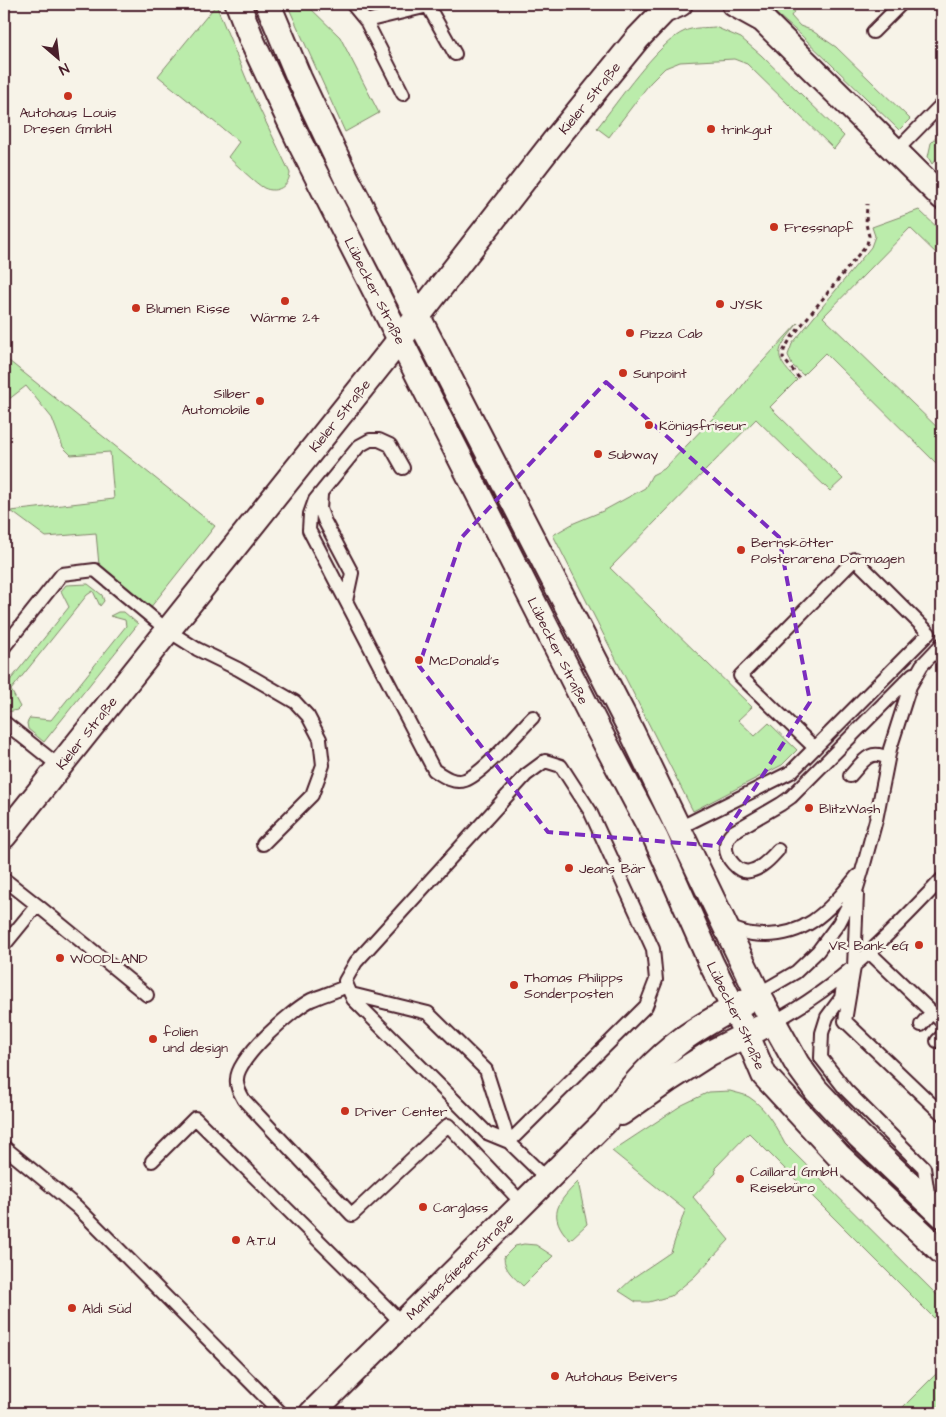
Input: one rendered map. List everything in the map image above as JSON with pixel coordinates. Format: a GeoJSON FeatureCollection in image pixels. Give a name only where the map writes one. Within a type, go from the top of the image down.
{"type":"FeatureCollection","features":[{"type":"Feature","properties":{"kind":"street","name":"Lübecker Straße"},"geometry":{"type":"LineString","coordinates":[[238,4],[253,43],[300,145],[656,839],[732,1009],[747,1035],[764,1075],[838,1155],[942,1252]]}},
{"type":"Feature","properties":{"kind":"street","name":"Lübecker Straße"},"geometry":{"type":"LineString","coordinates":[[268,4],[299,78],[346,177],[632,732],[758,994],[796,1064],[816,1090],[859,1136],[936,1209]]}},
{"type":"Feature","properties":{"kind":"street","name":"Kieler Straße"},"geometry":{"type":"LineString","coordinates":[[4,836],[555,140],[638,38],[664,11],[680,4]]}},
{"type":"Feature","properties":{"kind":"street"},"geometry":{"type":"LineString","coordinates":[[734,4],[763,20],[942,197]]}},
{"type":"Feature","properties":{"kind":"street","name":"Mathias-Giesen-Straße"},"geometry":{"type":"LineString","coordinates":[[313,1413],[546,1178],[606,1121],[635,1083],[669,1050],[690,1034],[758,994]]}},
{"type":"Feature","properties":{"kind":"street","name":"Mathias-Giesen-Straße"},"geometry":{"type":"LineString","coordinates":[[606,1121],[627,1110],[705,1056],[773,1022]]}},
{"type":"Feature","properties":{"kind":"lane"},"geometry":{"type":"LineString","coordinates":[[352,4],[366,21],[403,94]]}},
{"type":"Feature","properties":{"kind":"lane"},"geometry":{"type":"LineString","coordinates":[[873,32],[901,4]]}},
{"type":"Feature","properties":{"kind":"lane"},"geometry":{"type":"LineString","coordinates":[[366,21],[428,6],[455,54]]}},
{"type":"Feature","properties":{"kind":"lane"},"geometry":{"type":"LineString","coordinates":[[896,151],[942,104]]}},
{"type":"Feature","properties":{"kind":"lane"},"geometry":{"type":"LineString","coordinates":[[403,468],[390,445],[379,440],[370,440],[359,446],[315,500],[310,514],[309,530],[434,770],[450,780],[465,780],[483,768],[534,717]]}},
{"type":"Feature","properties":{"kind":"lane"},"geometry":{"type":"LineString","coordinates":[[321,492],[320,509],[352,573],[346,601]]}},
{"type":"Feature","properties":{"kind":"lane"},"geometry":{"type":"LineString","coordinates":[[656,839],[791,772],[815,748],[929,633],[855,559],[740,676],[815,748]]}},
{"type":"Feature","properties":{"kind":"lane"},"geometry":{"type":"LineString","coordinates":[[4,647],[62,574],[95,570],[167,630],[196,649],[238,669],[295,702],[308,716],[320,739],[323,764],[312,796],[263,844]]}},
{"type":"Feature","properties":{"kind":"lane"},"geometry":{"type":"LineString","coordinates":[[778,850],[755,870],[747,872],[739,870],[732,863],[726,846],[728,837],[733,832],[791,797],[942,644]]}},
{"type":"Feature","properties":{"kind":"lane"},"geometry":{"type":"LineString","coordinates":[[758,994],[796,972],[818,951],[839,923],[857,888],[876,820],[888,759],[910,686],[922,665]]}},
{"type":"Feature","properties":{"kind":"lane"},"geometry":{"type":"LineString","coordinates":[[4,722],[59,766]]}},
{"type":"Feature","properties":{"kind":"lane"},"geometry":{"type":"LineString","coordinates":[[850,776],[870,756],[880,754],[888,759]]}},
{"type":"Feature","properties":{"kind":"lane"},"geometry":{"type":"LineString","coordinates":[[509,1142],[646,1006],[656,980],[653,948],[590,810],[561,766],[545,761],[526,775],[356,962],[346,981],[353,999],[487,1133],[509,1142],[546,1178]]}},
{"type":"Feature","properties":{"kind":"lane"},"geometry":{"type":"LineString","coordinates":[[726,926],[751,934],[776,935],[793,932],[814,920],[839,898],[863,868]]}},
{"type":"Feature","properties":{"kind":"lane"},"geometry":{"type":"LineString","coordinates":[[4,879],[147,995]]}},
{"type":"Feature","properties":{"kind":"lane"},"geometry":{"type":"LineString","coordinates":[[773,1022],[799,1008],[850,970],[870,953],[942,879]]}},
{"type":"Feature","properties":{"kind":"lane"},"geometry":{"type":"LineString","coordinates":[[857,888],[845,1021],[891,1057],[926,1092],[942,1113]]}},
{"type":"Feature","properties":{"kind":"lane"},"geometry":{"type":"LineString","coordinates":[[6,943],[36,905]]}},
{"type":"Feature","properties":{"kind":"lane"},"geometry":{"type":"LineString","coordinates":[[870,953],[942,1022]]}},
{"type":"Feature","properties":{"kind":"lane"},"geometry":{"type":"LineString","coordinates":[[850,970],[840,998],[827,1017],[822,1033],[821,1058],[846,1090],[924,1168],[936,1209]]}},
{"type":"Feature","properties":{"kind":"lane"},"geometry":{"type":"LineString","coordinates":[[509,1142],[486,1070],[428,1013],[349,990],[311,1000],[286,1016],[254,1048],[242,1064],[236,1078],[238,1090],[244,1100],[352,1215],[448,1125],[522,1203]]}},
{"type":"Feature","properties":{"kind":"lane"},"geometry":{"type":"LineString","coordinates":[[921,1025],[932,1012]]}},
{"type":"Feature","properties":{"kind":"lane"},"geometry":{"type":"LineString","coordinates":[[152,1162],[195,1118],[402,1323]]}},
{"type":"Feature","properties":{"kind":"lane"},"geometry":{"type":"LineString","coordinates":[[4,1147],[77,1206],[281,1413]]}},
{"type":"Feature","properties":{"kind":"path"},"geometry":{"type":"LineString","coordinates":[[800,378],[783,358],[784,350],[791,338],[867,244],[869,236],[866,224],[867,204]]}},
{"type":"Feature","properties":{"kind":"highlighted area"},"geometry":{"type":"Polygon","coordinates":[[[606,382],[779,537],[810,702],[717,846],[548,832],[419,666],[462,537],[606,382]]]}},
{"type":"Feature","properties":{"kind":"green space"},"geometry":{"type":"Polygon","coordinates":[[[287,4],[306,4],[340,37],[379,113],[345,132],[287,4]]]}},
{"type":"Feature","properties":{"kind":"green space"},"geometry":{"type":"Polygon","coordinates":[[[765,4],[795,4],[798,6],[791,16],[800,26],[811,30],[836,47],[910,119],[899,130],[801,35],[765,4]]]}},
{"type":"Feature","properties":{"kind":"green space"},"geometry":{"type":"Polygon","coordinates":[[[216,5],[253,95],[290,173],[287,182],[282,188],[269,190],[260,186],[251,178],[228,157],[239,142],[158,76],[216,5]]]}},
{"type":"Feature","properties":{"kind":"green space"},"geometry":{"type":"Polygon","coordinates":[[[715,27],[741,38],[844,136],[834,149],[747,64],[734,59],[680,62],[665,68],[650,83],[609,137],[597,128],[651,60],[674,37],[696,28],[715,27]]]}},
{"type":"Feature","properties":{"kind":"green space"},"geometry":{"type":"Polygon","coordinates":[[[942,131],[942,153],[932,164],[928,157],[931,143],[942,131]]]}},
{"type":"Feature","properties":{"kind":"green space"},"geometry":{"type":"Polygon","coordinates":[[[919,210],[942,232],[942,259],[910,228],[823,317],[942,432],[942,460],[938,465],[825,353],[803,375],[792,365],[788,355],[792,344],[871,247],[875,236],[872,227],[919,210]]]}},
{"type":"Feature","properties":{"kind":"green space"},"geometry":{"type":"Polygon","coordinates":[[[798,323],[780,352],[783,364],[797,380],[770,407],[843,479],[830,491],[756,419],[610,568],[752,707],[738,720],[755,736],[769,723],[797,750],[782,765],[693,811],[553,535],[645,488],[652,475],[664,469],[736,394],[752,373],[798,323]]]}},
{"type":"Feature","properties":{"kind":"green space"},"geometry":{"type":"Polygon","coordinates":[[[4,357],[215,526],[150,608],[99,565],[96,533],[46,537],[11,511],[114,499],[110,452],[71,455],[63,447],[52,418],[26,386],[4,403],[4,357]]]}},
{"type":"Feature","properties":{"kind":"green space"},"geometry":{"type":"Polygon","coordinates":[[[88,584],[102,595],[104,601],[100,606],[93,591],[87,595],[11,690],[20,707],[17,710],[8,712],[4,709],[4,686],[69,607],[61,591],[66,585],[88,584]]]}},
{"type":"Feature","properties":{"kind":"green space"},"geometry":{"type":"Polygon","coordinates":[[[118,612],[124,612],[138,624],[44,742],[28,729],[27,723],[30,718],[51,720],[126,626],[125,620],[110,616],[118,612]]]}},
{"type":"Feature","properties":{"kind":"green space"},"geometry":{"type":"Polygon","coordinates":[[[730,1091],[747,1096],[755,1101],[765,1112],[785,1144],[942,1300],[942,1331],[935,1324],[937,1321],[749,1133],[715,1168],[716,1173],[693,1197],[729,1240],[694,1277],[671,1296],[649,1302],[636,1302],[619,1291],[634,1277],[671,1252],[685,1210],[612,1151],[682,1105],[709,1092],[730,1091]]]}},
{"type":"Feature","properties":{"kind":"green space"},"geometry":{"type":"Polygon","coordinates":[[[578,1182],[587,1224],[570,1240],[558,1223],[557,1216],[560,1203],[578,1182]]]}},
{"type":"Feature","properties":{"kind":"green space"},"geometry":{"type":"Polygon","coordinates":[[[524,1244],[536,1245],[553,1256],[523,1286],[508,1270],[504,1257],[515,1246],[524,1244]]]}},
{"type":"Feature","properties":{"kind":"green space"},"geometry":{"type":"Polygon","coordinates":[[[942,1368],[942,1413],[897,1413],[942,1368]]]}},
{"type":"Feature","properties":{"kind":"place","name":"Autohaus Louis Dresen GmbH"},"geometry":{"type":"Point","coordinates":[68,96]}},
{"type":"Feature","properties":{"kind":"place","name":"trinkgut"},"geometry":{"type":"Point","coordinates":[711,129]}},
{"type":"Feature","properties":{"kind":"place","name":"Fressnapf"},"geometry":{"type":"Point","coordinates":[774,227]}},
{"type":"Feature","properties":{"kind":"place","name":"Wärme 24"},"geometry":{"type":"Point","coordinates":[285,301]}},
{"type":"Feature","properties":{"kind":"place","name":"JYSK"},"geometry":{"type":"Point","coordinates":[720,304]}},
{"type":"Feature","properties":{"kind":"place","name":"Blumen Risse"},"geometry":{"type":"Point","coordinates":[136,308]}},
{"type":"Feature","properties":{"kind":"place","name":"Pizza Cab"},"geometry":{"type":"Point","coordinates":[630,333]}},
{"type":"Feature","properties":{"kind":"place","name":"Sunpoint"},"geometry":{"type":"Point","coordinates":[623,373]}},
{"type":"Feature","properties":{"kind":"place","name":"Silber Automobile"},"geometry":{"type":"Point","coordinates":[260,401]}},
{"type":"Feature","properties":{"kind":"place","name":"Königsfriseur"},"geometry":{"type":"Point","coordinates":[649,425]}},
{"type":"Feature","properties":{"kind":"place","name":"Subway"},"geometry":{"type":"Point","coordinates":[598,454]}},
{"type":"Feature","properties":{"kind":"place","name":"Bernskötter Polsterarena Dormagen"},"geometry":{"type":"Point","coordinates":[741,550]}},
{"type":"Feature","properties":{"kind":"place","name":"McDonald's"},"geometry":{"type":"Point","coordinates":[419,660]}},
{"type":"Feature","properties":{"kind":"place","name":"BlitzWash"},"geometry":{"type":"Point","coordinates":[809,808]}},
{"type":"Feature","properties":{"kind":"place","name":"Jeans Bär"},"geometry":{"type":"Point","coordinates":[569,868]}},
{"type":"Feature","properties":{"kind":"place","name":"VR Bank eG"},"geometry":{"type":"Point","coordinates":[919,945]}},
{"type":"Feature","properties":{"kind":"place","name":"WOODLAND"},"geometry":{"type":"Point","coordinates":[60,958]}},
{"type":"Feature","properties":{"kind":"place","name":"Thomas Philipps Sonderposten"},"geometry":{"type":"Point","coordinates":[514,985]}},
{"type":"Feature","properties":{"kind":"place","name":"folien und design"},"geometry":{"type":"Point","coordinates":[153,1039]}},
{"type":"Feature","properties":{"kind":"place","name":"Driver Center"},"geometry":{"type":"Point","coordinates":[345,1111]}},
{"type":"Feature","properties":{"kind":"place","name":"Caillard GmbH Reisebüro"},"geometry":{"type":"Point","coordinates":[740,1179]}},
{"type":"Feature","properties":{"kind":"place","name":"Carglass"},"geometry":{"type":"Point","coordinates":[423,1207]}},
{"type":"Feature","properties":{"kind":"place","name":"A.T.U"},"geometry":{"type":"Point","coordinates":[236,1240]}},
{"type":"Feature","properties":{"kind":"place","name":"Aldi Süd"},"geometry":{"type":"Point","coordinates":[72,1308]}},
{"type":"Feature","properties":{"kind":"place","name":"Autohaus Beivers"},"geometry":{"type":"Point","coordinates":[555,1376]}}]}
